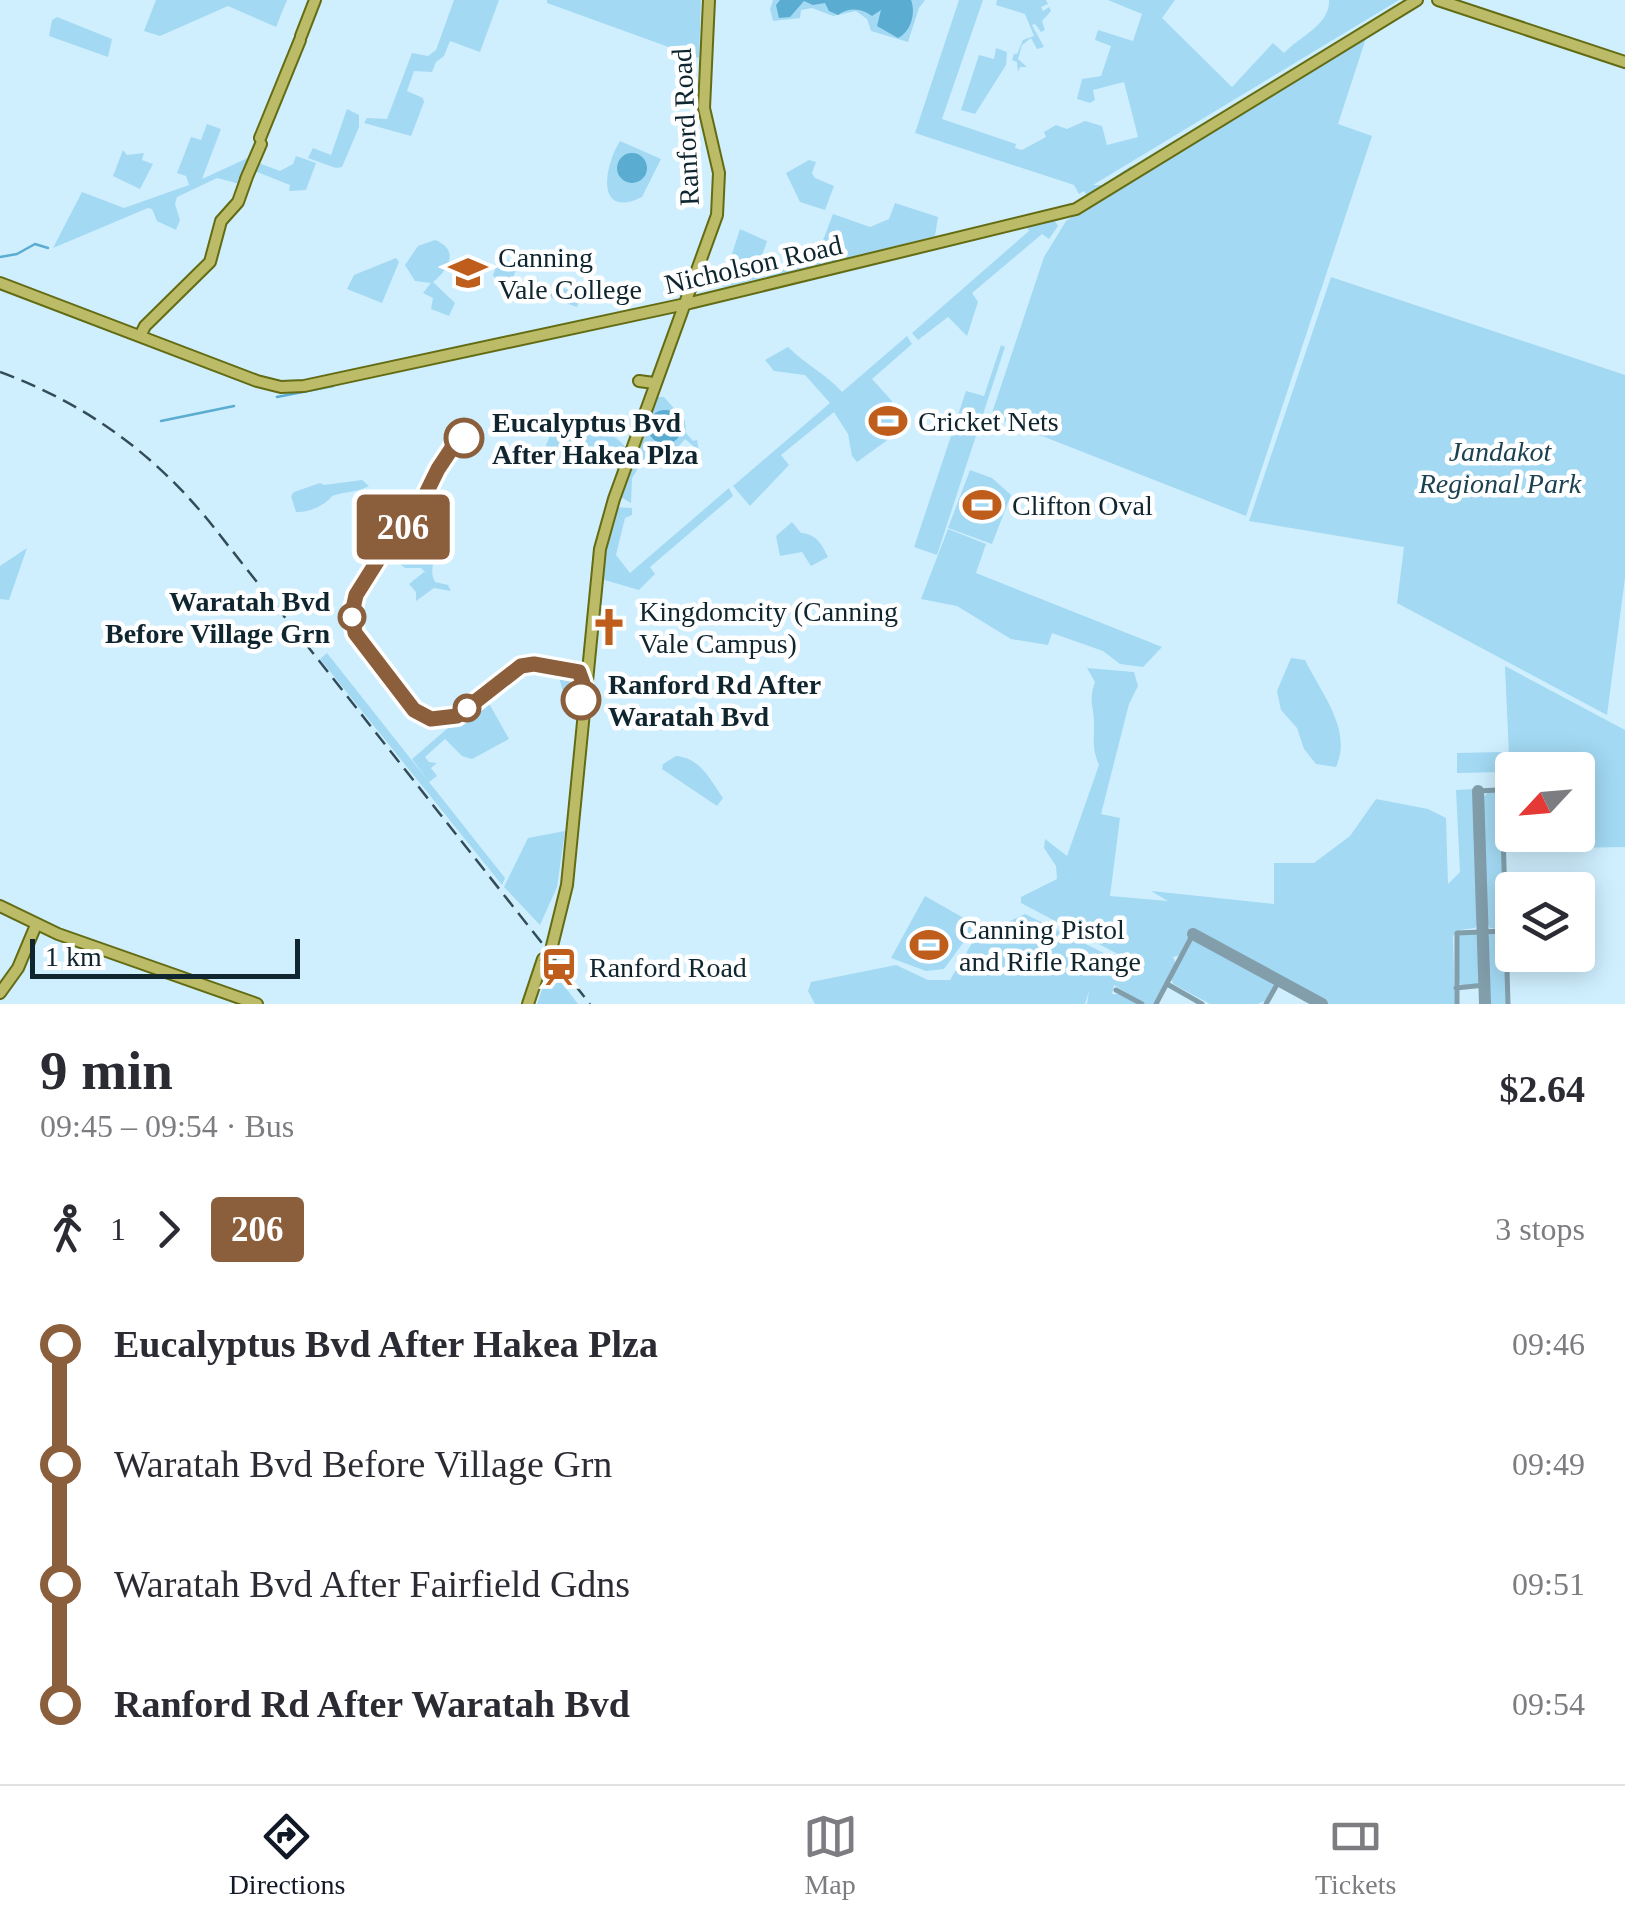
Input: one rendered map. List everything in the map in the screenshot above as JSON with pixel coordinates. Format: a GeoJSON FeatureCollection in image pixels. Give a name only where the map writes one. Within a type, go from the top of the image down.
{"type":"FeatureCollection","features":[{"type":"Feature","properties":{"kind":"main road"},"geometry":{"type":"LineString","coordinates":[[143,332],[208,263],[219,222],[236,201],[248,174],[314,0]]}},
{"type":"Feature","properties":{"kind":"main road","name":"Ranford Road"},"geometry":{"type":"LineString","coordinates":[[530,1004],[567,886],[598,560],[629,443],[662,360],[660,348],[670,338],[678,310],[693,293],[723,190],[704,110],[707,0]]}},
{"type":"Feature","properties":{"kind":"main road","name":"Ranford Road"},"geometry":{"type":"LineString","coordinates":[[547,955],[561,895],[571,798],[569,782],[597,548],[629,443],[685,302],[716,194],[713,158],[701,112],[707,0]]}},
{"type":"Feature","properties":{"kind":"main road","name":"Nicholson Road"},"geometry":{"type":"LineString","coordinates":[[0,281],[87,318],[143,332],[262,382],[286,387],[361,374],[635,318],[685,302],[1069,208],[1142,168],[1414,0]]}},
{"type":"Feature","properties":{"kind":"main road","name":"Nicholson Road"},"geometry":{"type":"LineString","coordinates":[[0,281],[263,379],[291,384],[361,374],[442,352],[765,288],[1086,205],[1414,0]]}},
{"type":"Feature","properties":{"kind":"main road"},"geometry":{"type":"LineString","coordinates":[[1438,0],[1625,60]]}},
{"type":"Feature","properties":{"kind":"main road"},"geometry":{"type":"LineString","coordinates":[[1449,0],[1625,60]]}},
{"type":"Feature","properties":{"kind":"main road"},"geometry":{"type":"LineString","coordinates":[[706,50],[711,67]]}},
{"type":"Feature","properties":{"kind":"main road"},"geometry":{"type":"LineString","coordinates":[[696,65],[702,78]]}},
{"type":"Feature","properties":{"kind":"main road"},"geometry":{"type":"LineString","coordinates":[[1069,208],[1084,197]]}},
{"type":"Feature","properties":{"kind":"main road"},"geometry":{"type":"LineString","coordinates":[[442,352],[462,347],[468,340]]}},
{"type":"Feature","properties":{"kind":"main road"},"geometry":{"type":"LineString","coordinates":[[180,355],[197,357]]}},
{"type":"Feature","properties":{"kind":"main road"},"geometry":{"type":"LineString","coordinates":[[361,374],[374,360]]}},
{"type":"Feature","properties":{"kind":"main road"},"geometry":{"type":"LineString","coordinates":[[230,366],[264,374]]}},
{"type":"Feature","properties":{"kind":"main road"},"geometry":{"type":"LineString","coordinates":[[618,488],[621,502]]}},
{"type":"Feature","properties":{"kind":"main road"},"geometry":{"type":"LineString","coordinates":[[0,908],[34,929],[247,1004]]}},
{"type":"Feature","properties":{"kind":"main road"},"geometry":{"type":"LineString","coordinates":[[34,929],[257,1004]]}},
{"type":"Feature","properties":{"kind":"main road"},"geometry":{"type":"LineString","coordinates":[[0,991],[18,968],[34,929]]}},
{"type":"Feature","properties":{"kind":"main road"},"geometry":{"type":"LineString","coordinates":[[171,974],[188,973]]}},
{"type":"Feature","properties":{"kind":"green space"},"geometry":{"type":"Polygon","coordinates":[[[156,0],[287,0],[276,27],[228,6],[160,36],[144,31],[156,0]]]}},
{"type":"Feature","properties":{"kind":"green space"},"geometry":{"type":"Polygon","coordinates":[[[454,0],[499,0],[480,52],[450,41],[432,72],[414,71],[407,91],[424,102],[411,136],[364,123],[367,118],[387,119],[412,53],[428,56],[436,50],[454,0]]]}},
{"type":"Feature","properties":{"kind":"green space"},"geometry":{"type":"Polygon","coordinates":[[[701,0],[699,58],[547,3],[701,0]]]}},
{"type":"Feature","properties":{"kind":"green space"},"geometry":{"type":"Polygon","coordinates":[[[773,0],[925,0],[908,42],[871,31],[867,19],[856,11],[833,16],[812,8],[801,10],[800,18],[773,21],[773,0]]]}},
{"type":"Feature","properties":{"kind":"green space"},"geometry":{"type":"Polygon","coordinates":[[[959,0],[983,0],[942,119],[1016,144],[1015,148],[1022,150],[1046,137],[1044,132],[1056,125],[1067,129],[1085,121],[1102,126],[1107,145],[1138,137],[1124,82],[1093,90],[1095,100],[1090,103],[1077,99],[1082,79],[1101,76],[1111,46],[1095,40],[1098,30],[1133,41],[1142,14],[1108,0],[1175,0],[1162,18],[1232,87],[1273,43],[1284,53],[1313,30],[1325,16],[1329,0],[1399,0],[1093,185],[1103,185],[1131,166],[1134,171],[1088,197],[1084,191],[1079,194],[1074,185],[915,133],[959,0]]]}},
{"type":"Feature","properties":{"kind":"green space"},"geometry":{"type":"Polygon","coordinates":[[[997,0],[1046,0],[1048,4],[1041,7],[1051,11],[1042,21],[1045,30],[1041,32],[1032,25],[1044,47],[1037,49],[1031,38],[1022,45],[1018,59],[1027,67],[1020,67],[1018,72],[1017,62],[1012,60],[1014,54],[1023,40],[1034,36],[1025,14],[996,5],[997,0]]]}},
{"type":"Feature","properties":{"kind":"green space"},"geometry":{"type":"Polygon","coordinates":[[[57,17],[112,39],[108,57],[49,36],[52,20],[57,17]]]}},
{"type":"Feature","properties":{"kind":"green space"},"geometry":{"type":"Polygon","coordinates":[[[1367,35],[1338,124],[1372,136],[1246,516],[991,416],[1044,257],[1066,221],[1367,35]]]}},
{"type":"Feature","properties":{"kind":"green space"},"geometry":{"type":"Polygon","coordinates":[[[996,48],[1007,52],[1006,65],[975,114],[961,110],[979,55],[994,59],[996,48]]]}},
{"type":"Feature","properties":{"kind":"green space"},"geometry":{"type":"Polygon","coordinates":[[[347,109],[359,115],[359,127],[342,167],[308,158],[313,148],[331,155],[347,109]]]}},
{"type":"Feature","properties":{"kind":"green space"},"geometry":{"type":"Polygon","coordinates":[[[207,124],[221,129],[202,179],[252,156],[240,184],[217,178],[177,197],[180,220],[176,230],[157,221],[148,208],[53,248],[82,192],[124,208],[189,185],[186,176],[177,173],[191,137],[201,140],[207,124]]]}},
{"type":"Feature","properties":{"kind":"green space"},"geometry":{"type":"Polygon","coordinates":[[[620,141],[661,159],[642,197],[627,202],[616,201],[607,187],[610,164],[620,141]]]}},
{"type":"Feature","properties":{"kind":"green space"},"geometry":{"type":"Polygon","coordinates":[[[123,150],[127,155],[144,153],[142,160],[153,164],[140,189],[113,176],[123,150]]]}},
{"type":"Feature","properties":{"kind":"green space"},"geometry":{"type":"Polygon","coordinates":[[[296,156],[316,163],[306,190],[289,191],[290,185],[252,170],[256,162],[280,171],[293,164],[296,156]]]}},
{"type":"Feature","properties":{"kind":"green space"},"geometry":{"type":"Polygon","coordinates":[[[809,160],[816,162],[812,173],[815,178],[834,186],[825,210],[800,202],[786,173],[809,160]]]}},
{"type":"Feature","properties":{"kind":"green space"},"geometry":{"type":"Polygon","coordinates":[[[895,203],[938,217],[935,236],[767,278],[766,273],[816,259],[833,214],[870,227],[889,219],[895,203]]]}},
{"type":"Feature","properties":{"kind":"green space"},"geometry":{"type":"Polygon","coordinates":[[[1053,218],[1058,226],[1049,239],[1042,234],[972,293],[978,302],[967,336],[948,317],[918,340],[912,333],[1029,231],[1026,225],[1053,218]]]}},
{"type":"Feature","properties":{"kind":"green space"},"geometry":{"type":"Polygon","coordinates":[[[740,229],[767,241],[760,263],[765,277],[724,287],[722,285],[740,229]]]}},
{"type":"Feature","properties":{"kind":"green space"},"geometry":{"type":"Polygon","coordinates":[[[435,240],[450,254],[444,271],[433,282],[455,303],[449,316],[431,309],[433,298],[423,293],[431,283],[415,281],[405,265],[418,246],[435,240]]]}},
{"type":"Feature","properties":{"kind":"green space"},"geometry":{"type":"Polygon","coordinates":[[[500,257],[517,264],[513,279],[529,285],[532,277],[537,278],[539,289],[553,294],[561,287],[581,295],[577,307],[495,278],[500,257]]]}},
{"type":"Feature","properties":{"kind":"green space"},"geometry":{"type":"Polygon","coordinates":[[[396,258],[399,262],[382,303],[347,289],[354,275],[396,258]]]}},
{"type":"Feature","properties":{"kind":"green space","name":"Jandakot Regional Park"},"geometry":{"type":"Polygon","coordinates":[[[1331,277],[1625,375],[1625,578],[1607,715],[1397,603],[1404,547],[1249,521],[1331,277]]]}},
{"type":"Feature","properties":{"kind":"green space"},"geometry":{"type":"Polygon","coordinates":[[[907,336],[912,344],[872,379],[892,401],[893,436],[857,462],[848,434],[834,412],[781,455],[789,465],[750,506],[733,486],[830,403],[805,375],[774,371],[765,360],[788,347],[842,392],[907,336]]]}},
{"type":"Feature","properties":{"kind":"green space"},"geometry":{"type":"Polygon","coordinates":[[[1001,345],[1005,347],[937,555],[914,547],[966,391],[984,396],[1001,345]]]}},
{"type":"Feature","properties":{"kind":"green space"},"geometry":{"type":"Polygon","coordinates":[[[656,397],[664,397],[685,421],[686,433],[697,440],[699,451],[685,439],[678,447],[654,443],[632,478],[631,503],[619,496],[656,397]]]}},
{"type":"Feature","properties":{"kind":"green space"},"geometry":{"type":"Polygon","coordinates":[[[564,419],[606,432],[620,441],[626,448],[619,469],[577,456],[545,460],[542,455],[549,426],[564,419]]]}},
{"type":"Feature","properties":{"kind":"green space"},"geometry":{"type":"Polygon","coordinates":[[[970,470],[992,478],[1011,495],[992,544],[948,528],[970,470]]]}},
{"type":"Feature","properties":{"kind":"green space"},"geometry":{"type":"Polygon","coordinates":[[[362,480],[369,486],[296,512],[291,496],[294,492],[320,483],[362,480]]]}},
{"type":"Feature","properties":{"kind":"green space"},"geometry":{"type":"Polygon","coordinates":[[[729,488],[733,496],[650,567],[655,574],[639,590],[601,579],[614,507],[632,508],[632,515],[625,518],[616,555],[630,573],[729,488]]]}},
{"type":"Feature","properties":{"kind":"green space"},"geometry":{"type":"Polygon","coordinates":[[[419,515],[445,527],[448,535],[432,569],[435,582],[448,585],[451,591],[434,588],[416,601],[416,592],[409,584],[424,572],[427,574],[421,568],[405,568],[391,557],[394,534],[411,526],[419,515]]]}},
{"type":"Feature","properties":{"kind":"green space"},"geometry":{"type":"Polygon","coordinates":[[[792,522],[801,533],[818,540],[828,557],[811,566],[802,552],[780,556],[776,536],[792,522]]]}},
{"type":"Feature","properties":{"kind":"green space"},"geometry":{"type":"Polygon","coordinates":[[[948,529],[986,544],[976,573],[1162,647],[1143,667],[1120,664],[1103,651],[1052,633],[1048,645],[1011,639],[957,606],[921,599],[948,529]]]}},
{"type":"Feature","properties":{"kind":"green space"},"geometry":{"type":"Polygon","coordinates":[[[27,548],[9,600],[0,599],[0,566],[27,548]]]}},
{"type":"Feature","properties":{"kind":"green space"},"geometry":{"type":"Polygon","coordinates":[[[327,653],[505,878],[502,885],[320,659],[327,653]]]}},
{"type":"Feature","properties":{"kind":"green space"},"geometry":{"type":"Polygon","coordinates":[[[1291,658],[1305,660],[1333,712],[1341,739],[1336,767],[1316,764],[1304,749],[1297,728],[1281,710],[1277,691],[1291,658]]]}},
{"type":"Feature","properties":{"kind":"green space"},"geometry":{"type":"Polygon","coordinates":[[[528,666],[578,674],[577,699],[565,698],[559,678],[535,671],[525,672],[491,700],[491,691],[528,666]]]}},
{"type":"Feature","properties":{"kind":"green space"},"geometry":{"type":"Polygon","coordinates":[[[1505,666],[1625,730],[1625,847],[1595,848],[1595,752],[1509,752],[1505,666]]]}},
{"type":"Feature","properties":{"kind":"green space"},"geometry":{"type":"Polygon","coordinates":[[[1087,668],[1134,672],[1138,686],[1129,704],[1101,814],[1120,818],[1110,896],[1168,901],[1151,891],[1274,904],[1274,863],[1314,863],[1350,836],[1376,799],[1428,809],[1446,818],[1448,884],[1460,872],[1456,790],[1475,789],[1478,923],[1475,928],[1460,930],[1453,936],[1455,1004],[1325,1004],[1194,932],[1189,941],[1196,940],[1272,980],[1275,987],[1267,1000],[1258,1004],[1210,1004],[1173,984],[1171,978],[1187,944],[1180,955],[1173,957],[1176,964],[1153,1004],[1145,1004],[1114,985],[1112,994],[1138,1004],[1087,1004],[1089,991],[1085,1004],[815,1004],[808,991],[811,982],[896,965],[928,980],[950,980],[975,938],[1025,914],[1130,966],[1131,961],[1021,903],[1021,897],[1057,879],[1056,866],[1044,848],[1045,839],[1067,856],[1099,765],[1094,749],[1095,682],[1087,668]]]}},
{"type":"Feature","properties":{"kind":"green space"},"geometry":{"type":"Polygon","coordinates":[[[486,698],[509,739],[472,759],[462,756],[445,739],[425,757],[437,763],[431,768],[437,776],[429,782],[412,759],[448,728],[449,720],[486,698]]]}},
{"type":"Feature","properties":{"kind":"green space"},"geometry":{"type":"Polygon","coordinates":[[[1495,752],[1495,772],[1457,773],[1457,753],[1495,752]]]}},
{"type":"Feature","properties":{"kind":"green space"},"geometry":{"type":"Polygon","coordinates":[[[676,756],[692,761],[704,771],[723,798],[717,806],[662,769],[676,756]]]}},
{"type":"Feature","properties":{"kind":"green space"},"geometry":{"type":"Polygon","coordinates":[[[1488,792],[1495,792],[1495,852],[1504,852],[1504,872],[1495,872],[1495,928],[1487,922],[1483,798],[1488,792]]]}},
{"type":"Feature","properties":{"kind":"green space"},"geometry":{"type":"Polygon","coordinates":[[[565,831],[557,887],[540,925],[504,887],[528,838],[565,831]]]}},
{"type":"Feature","properties":{"kind":"green space","name":"Canning Pistol and Rifle Range"},"geometry":{"type":"Polygon","coordinates":[[[925,896],[976,925],[944,969],[926,971],[891,958],[925,896]]]}},
{"type":"Feature","properties":{"kind":"green space"},"geometry":{"type":"Polygon","coordinates":[[[1461,933],[1475,933],[1478,937],[1480,981],[1476,985],[1462,986],[1457,980],[1456,938],[1461,933]]]}},
{"type":"Feature","properties":{"kind":"green space"},"geometry":{"type":"Polygon","coordinates":[[[1495,933],[1495,972],[1507,972],[1508,1004],[1489,1004],[1487,937],[1495,933]]]}},
{"type":"Feature","properties":{"kind":"green space"},"geometry":{"type":"Polygon","coordinates":[[[550,967],[578,1004],[537,1004],[550,967]]]}},
{"type":"Feature","properties":{"kind":"shaded area"},"geometry":{"type":"Polygon","coordinates":[[[780,0],[911,0],[913,16],[898,38],[877,26],[881,10],[872,16],[855,10],[838,15],[829,11],[825,3],[813,5],[804,1],[790,17],[779,18],[776,5],[780,0]]]}},
{"type":"Feature","properties":{"kind":"shaded area"},"geometry":{"type":"Polygon","coordinates":[[[632,153],[642,158],[647,168],[642,178],[632,183],[622,178],[617,168],[622,158],[632,153]]]}},
{"type":"Feature","properties":{"kind":"shaded area"},"geometry":{"type":"Polygon","coordinates":[[[665,410],[677,415],[682,427],[677,439],[665,444],[653,439],[648,427],[653,415],[665,410]]]}},
{"type":"Feature","properties":{"kind":"waterway"},"geometry":{"type":"LineString","coordinates":[[0,257],[17,254],[35,244],[48,248]]}},
{"type":"Feature","properties":{"kind":"waterway"},"geometry":{"type":"LineString","coordinates":[[455,358],[474,355]]}},
{"type":"Feature","properties":{"kind":"waterway"},"geometry":{"type":"LineString","coordinates":[[383,374],[409,368]]}},
{"type":"Feature","properties":{"kind":"waterway"},"geometry":{"type":"LineString","coordinates":[[277,397],[333,386]]}},
{"type":"Feature","properties":{"kind":"waterway"},"geometry":{"type":"LineString","coordinates":[[161,421],[234,406]]}},
{"type":"Feature","properties":{"kind":"taxiway"},"geometry":{"type":"LineString","coordinates":[[1478,791],[1497,790],[1502,797],[1508,1004]]}},
{"type":"Feature","properties":{"kind":"taxiway"},"geometry":{"type":"LineString","coordinates":[[1457,1004],[1457,933],[1495,931]]}},
{"type":"Feature","properties":{"kind":"taxiway"},"geometry":{"type":"LineString","coordinates":[[1156,1004],[1193,934]]}},
{"type":"Feature","properties":{"kind":"taxiway"},"geometry":{"type":"LineString","coordinates":[[1266,1004],[1279,981]]}},
{"type":"Feature","properties":{"kind":"taxiway"},"geometry":{"type":"LineString","coordinates":[[1167,984],[1202,1004]]}},
{"type":"Feature","properties":{"kind":"taxiway"},"geometry":{"type":"LineString","coordinates":[[1456,988],[1485,985]]}},
{"type":"Feature","properties":{"kind":"taxiway"},"geometry":{"type":"LineString","coordinates":[[1116,990],[1142,1004]]}},
{"type":"Feature","properties":{"kind":"runway"},"geometry":{"type":"LineString","coordinates":[[1478,791],[1485,1004]]}},
{"type":"Feature","properties":{"kind":"runway"},"geometry":{"type":"LineString","coordinates":[[1193,934],[1322,1004]]}},
{"type":"Feature","properties":{"kind":"railway"},"geometry":{"type":"LineString","coordinates":[[0,372],[88,414],[139,451],[186,495],[590,1004]]}},
{"type":"Feature","properties":{"kind":"bus line","name":"206"},"geometry":{"type":"LineString","coordinates":[[464,438],[444,459],[415,516],[383,540],[378,560],[356,595],[352,613],[355,633],[414,710],[431,719],[457,716],[486,696],[512,670],[529,664],[579,672],[583,683],[581,700]]}},
{"type":"Feature","properties":{"kind":"place","name":"Canning Vale College"},"geometry":{"type":"Point","coordinates":[468,273]}},
{"type":"Feature","properties":{"kind":"place","name":"Cricket Nets"},"geometry":{"type":"Point","coordinates":[888,421]}},
{"type":"Feature","properties":{"kind":"place","name":"Eucalyptus Bvd After Hakea Plza"},"geometry":{"type":"Point","coordinates":[464,438]}},
{"type":"Feature","properties":{"kind":"place","name":"Clifton Oval"},"geometry":{"type":"Point","coordinates":[982,505]}},
{"type":"Feature","properties":{"kind":"place","name":"Waratah Bvd Before Village Grn"},"geometry":{"type":"Point","coordinates":[352,617]}},
{"type":"Feature","properties":{"kind":"place","name":"Kingdomcity (Canning Vale Campus)"},"geometry":{"type":"Point","coordinates":[609,627]}},
{"type":"Feature","properties":{"kind":"place","name":"Ranford Rd After Waratah Bvd"},"geometry":{"type":"Point","coordinates":[581,700]}},
{"type":"Feature","properties":{"kind":"place","name":"Canning Pistol and Rifle Range"},"geometry":{"type":"Point","coordinates":[929,945]}},
{"type":"Feature","properties":{"kind":"place","name":"Ranford Road"},"geometry":{"type":"Point","coordinates":[559,967]}}]}
